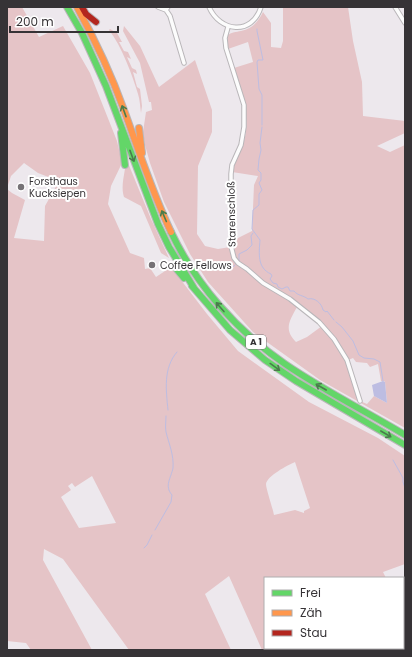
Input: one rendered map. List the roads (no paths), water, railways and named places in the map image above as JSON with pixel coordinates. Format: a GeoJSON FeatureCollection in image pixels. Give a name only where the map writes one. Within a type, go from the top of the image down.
{"type":"FeatureCollection","features":[{"type":"Feature","properties":{"kind":"highway","name":"A 1"},"geometry":{"type":"LineString","coordinates":[[67,7],[86,41],[99,69],[158,224],[169,247],[194,288],[230,330],[264,360],[296,381],[405,445]]}},
{"type":"Feature","properties":{"kind":"highway","name":"A 1"},"geometry":{"type":"LineString","coordinates":[[77,7],[104,59],[166,221],[181,252],[203,286],[220,307],[248,335],[273,356],[305,377],[405,435]]}},
{"type":"Feature","properties":{"kind":"highway"},"geometry":{"type":"LineString","coordinates":[[82,7],[86,14],[96,22]]}},
{"type":"Feature","properties":{"kind":"highway"},"geometry":{"type":"LineString","coordinates":[[119,120],[125,165]]}},
{"type":"Feature","properties":{"kind":"highway"},"geometry":{"type":"LineString","coordinates":[[139,128],[142,161]]}},
{"type":"Feature","properties":{"kind":"highway"},"geometry":{"type":"LineString","coordinates":[[174,266],[194,288]]}},
{"type":"Feature","properties":{"kind":"street"},"geometry":{"type":"LineString","coordinates":[[158,7],[167,8],[184,63]]}},
{"type":"Feature","properties":{"kind":"street"},"geometry":{"type":"LineString","coordinates":[[209,7],[211,13],[219,22],[228,27],[240,27],[247,25],[256,18],[261,7]]}},
{"type":"Feature","properties":{"kind":"street"},"geometry":{"type":"LineString","coordinates":[[395,7],[405,23]]}},
{"type":"Feature","properties":{"kind":"street","name":"Starenschloß"},"geometry":{"type":"LineString","coordinates":[[228,27],[225,38],[226,48],[244,105],[243,137],[230,174],[231,246],[234,258],[263,283],[290,299],[318,322],[334,339],[347,360],[360,401]]}},
{"type":"Feature","properties":{"kind":"water"},"geometry":{"type":"Polygon","coordinates":[[[383,381],[385,382],[387,403],[374,396],[372,385],[383,381]]]}},
{"type":"Feature","properties":{"kind":"waterway"},"geometry":{"type":"LineString","coordinates":[[257,29],[263,60],[258,60],[257,62],[259,89],[262,95],[262,125]]}},
{"type":"Feature","properties":{"kind":"waterway"},"geometry":{"type":"LineString","coordinates":[[262,127],[258,170],[261,173],[261,180],[259,183],[262,190],[259,194],[259,205],[253,210],[252,229],[260,240],[259,255],[261,264],[263,268],[271,274],[272,276],[270,279],[273,283],[277,284],[278,287],[282,289],[288,287],[290,291],[294,291],[308,299],[316,300],[320,303],[323,310],[326,312],[327,311],[334,320]]}},
{"type":"Feature","properties":{"kind":"waterway"},"geometry":{"type":"LineString","coordinates":[[239,260],[239,254],[247,250],[252,245],[251,236],[253,233]]}},
{"type":"Feature","properties":{"kind":"waterway"},"geometry":{"type":"LineString","coordinates":[[223,264],[232,268],[235,265]]}},
{"type":"Feature","properties":{"kind":"waterway"},"geometry":{"type":"LineString","coordinates":[[336,322],[353,341],[359,355],[364,358],[374,359],[380,362],[383,381]]}},
{"type":"Feature","properties":{"kind":"waterway"},"geometry":{"type":"LineString","coordinates":[[168,410],[166,387],[167,372],[169,365],[177,352]]}},
{"type":"Feature","properties":{"kind":"waterway"},"geometry":{"type":"LineString","coordinates":[[155,530],[171,502],[172,495],[168,488],[173,463],[166,432],[166,416]]}},
{"type":"Feature","properties":{"kind":"waterway"},"geometry":{"type":"LineString","coordinates":[[393,460],[403,478],[405,488]]}},
{"type":"Feature","properties":{"kind":"waterway"},"geometry":{"type":"LineString","coordinates":[[144,548],[152,535]]}},
{"type":"Feature","properties":{"kind":"place","name":"Forsthaus Kucksiepen"},"geometry":{"type":"Point","coordinates":[21,187]}},
{"type":"Feature","properties":{"kind":"place","name":"Coffee Fellows"},"geometry":{"type":"Point","coordinates":[152,265]}}]}
